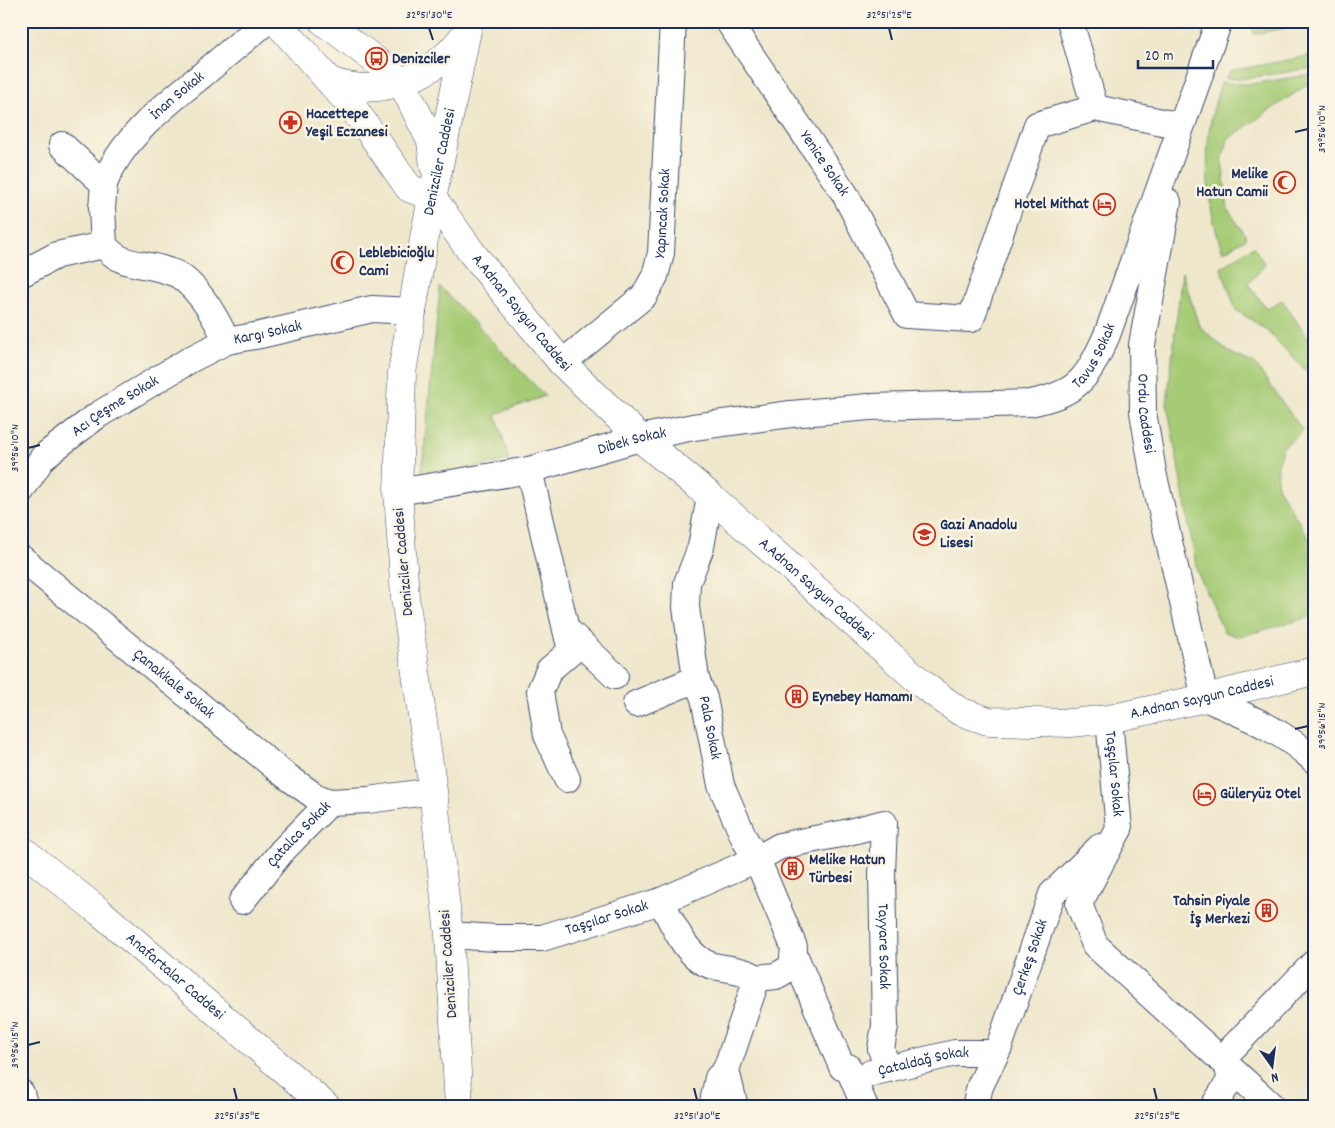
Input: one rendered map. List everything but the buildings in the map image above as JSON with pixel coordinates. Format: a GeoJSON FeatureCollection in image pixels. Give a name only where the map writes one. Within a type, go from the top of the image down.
{"type":"FeatureCollection","features":[{"type":"Feature","properties":{"kind":"main road"},"geometry":{"type":"LineString","coordinates":[[276,21],[354,110],[409,188],[432,197],[434,160],[431,140],[419,115],[399,82],[376,59],[323,21]]}},
{"type":"Feature","properties":{"kind":"main road"},"geometry":{"type":"LineString","coordinates":[[330,81],[345,87],[364,89],[388,86],[399,82],[424,72],[446,56],[458,44],[468,26]]}},
{"type":"Feature","properties":{"kind":"main road","name":"Denizciler Caddesi"},"geometry":{"type":"LineString","coordinates":[[459,1107],[449,935],[433,791],[405,596],[398,492],[402,373],[424,233],[468,26]]}},
{"type":"Feature","properties":{"kind":"main road","name":"A.Adnan Saygun Caddesi"},"geometry":{"type":"LineString","coordinates":[[432,197],[472,253],[562,362],[640,438],[710,496],[926,687],[959,711],[988,720],[1004,721],[1071,723],[1109,719],[1314,671]]}},
{"type":"Feature","properties":{"kind":"main road","name":"Anafartalar Caddesi"},"geometry":{"type":"LineString","coordinates":[[21,849],[107,919],[327,1107]]}},
{"type":"Feature","properties":{"kind":"street","name":"İnan Sokak"},"geometry":{"type":"LineString","coordinates":[[104,184],[113,164],[138,132],[172,100],[267,21]]}},
{"type":"Feature","properties":{"kind":"street","name":"Yapıncak Sokak"},"geometry":{"type":"LineString","coordinates":[[562,362],[644,296],[655,276],[661,253],[673,21]]}},
{"type":"Feature","properties":{"kind":"street","name":"Yenice Sokak"},"geometry":{"type":"LineString","coordinates":[[728,21],[845,194],[907,315],[971,318],[1037,125],[1095,108]]}},
{"type":"Feature","properties":{"kind":"street"},"geometry":{"type":"LineString","coordinates":[[1070,21],[1095,108],[1181,126],[1218,21]]}},
{"type":"Feature","properties":{"kind":"street","name":"Tavus Sokak"},"geometry":{"type":"LineString","coordinates":[[869,407],[1030,403],[1067,392],[1081,381],[1093,365],[1107,335],[1181,126]]}},
{"type":"Feature","properties":{"kind":"street","name":"Ordu Caddesi"},"geometry":{"type":"LineString","coordinates":[[1181,126],[1142,345],[1143,412],[1153,472],[1204,698]]}},
{"type":"Feature","properties":{"kind":"street"},"geometry":{"type":"LineString","coordinates":[[21,274],[57,255],[104,245],[102,208],[104,184],[62,145]]}},
{"type":"Feature","properties":{"kind":"street","name":"Kargı Sokak"},"geometry":{"type":"LineString","coordinates":[[104,245],[110,253],[127,263],[149,266],[179,275],[213,313],[226,341],[372,309],[413,311]]}},
{"type":"Feature","properties":{"kind":"street","name":"Acı Çeşme Sokak"},"geometry":{"type":"LineString","coordinates":[[21,491],[43,458],[98,415],[193,358],[226,341]]}},
{"type":"Feature","properties":{"kind":"street","name":"Dibek Sokak"},"geometry":{"type":"LineString","coordinates":[[398,492],[529,470],[640,438],[694,427],[792,414],[869,407]]}},
{"type":"Feature","properties":{"kind":"street"},"geometry":{"type":"LineString","coordinates":[[529,470],[571,651],[550,670],[540,691],[547,735],[567,779]]}},
{"type":"Feature","properties":{"kind":"street","name":"Pala Sokak"},"geometry":{"type":"LineString","coordinates":[[710,496],[701,547],[687,583],[686,607],[696,679],[704,698],[721,785],[745,840],[757,859],[842,1067],[848,1067],[865,1107]]}},
{"type":"Feature","properties":{"kind":"street","name":"Çanakkale Sokak"},"geometry":{"type":"LineString","coordinates":[[21,558],[282,772],[316,797],[330,802]]}},
{"type":"Feature","properties":{"kind":"street"},"geometry":{"type":"LineString","coordinates":[[566,629],[615,676]]}},
{"type":"Feature","properties":{"kind":"street"},"geometry":{"type":"LineString","coordinates":[[636,704],[696,679]]}},
{"type":"Feature","properties":{"kind":"street"},"geometry":{"type":"LineString","coordinates":[[1204,698],[1286,737],[1314,760]]}},
{"type":"Feature","properties":{"kind":"street","name":"Taşçılar Sokak"},"geometry":{"type":"LineString","coordinates":[[1109,719],[1119,829]]}},
{"type":"Feature","properties":{"kind":"street","name":"Çatalca Sokak"},"geometry":{"type":"LineString","coordinates":[[242,901],[282,851],[330,802],[368,800],[433,791]]}},
{"type":"Feature","properties":{"kind":"street","name":"Taşçılar Sokak"},"geometry":{"type":"LineString","coordinates":[[449,935],[542,938],[661,901],[757,859],[780,846],[884,823]]}},
{"type":"Feature","properties":{"kind":"street","name":"Tayyare Sokak"},"geometry":{"type":"LineString","coordinates":[[884,823],[882,874],[885,1026],[882,1050],[888,1069]]}},
{"type":"Feature","properties":{"kind":"street"},"geometry":{"type":"LineString","coordinates":[[1119,829],[1078,904],[1095,945],[1274,1107]]}},
{"type":"Feature","properties":{"kind":"street","name":"Çerkeş Sokak"},"geometry":{"type":"LineString","coordinates":[[975,1107],[980,1086],[996,1053],[1052,894],[1119,829]]}},
{"type":"Feature","properties":{"kind":"street"},"geometry":{"type":"LineString","coordinates":[[661,901],[684,941],[699,961],[751,974],[757,978],[776,976],[792,967],[794,951]]}},
{"type":"Feature","properties":{"kind":"street"},"geometry":{"type":"LineString","coordinates":[[1224,1062],[1314,964]]}},
{"type":"Feature","properties":{"kind":"street"},"geometry":{"type":"LineString","coordinates":[[712,1107],[718,1078],[726,1070],[757,978]]}},
{"type":"Feature","properties":{"kind":"street","name":"Çataldağ Sokak"},"geometry":{"type":"LineString","coordinates":[[853,1077],[955,1053],[996,1053]]}},
{"type":"Feature","properties":{"kind":"street"},"geometry":{"type":"LineString","coordinates":[[1212,1107],[1231,1079],[1224,1062]]}},
{"type":"Feature","properties":{"kind":"street"},"geometry":{"type":"LineString","coordinates":[[726,1070],[735,1107]]}},
{"type":"Feature","properties":{"kind":"street"},"geometry":{"type":"LineString","coordinates":[[21,1093],[25,1107]]}},
{"type":"Feature","properties":{"kind":"green space"},"geometry":{"type":"Polygon","coordinates":[[[1252,21],[1314,21],[1314,22],[1254,34],[1252,21]]]}},
{"type":"Feature","properties":{"kind":"green space"},"geometry":{"type":"Polygon","coordinates":[[[1314,55],[1314,68],[1247,78],[1225,79],[1230,71],[1314,55]]]}},
{"type":"Feature","properties":{"kind":"green space"},"geometry":{"type":"Polygon","coordinates":[[[1314,74],[1314,80],[1228,139],[1222,161],[1228,209],[1247,238],[1223,252],[1211,206],[1207,157],[1213,109],[1221,83],[1251,84],[1314,74]]]}},
{"type":"Feature","properties":{"kind":"green space"},"geometry":{"type":"Polygon","coordinates":[[[1253,246],[1265,265],[1248,284],[1267,309],[1282,300],[1314,346],[1314,379],[1265,329],[1236,310],[1221,268],[1253,246]]]}},
{"type":"Feature","properties":{"kind":"green space"},"geometry":{"type":"Polygon","coordinates":[[[1182,272],[1199,326],[1229,352],[1255,364],[1303,431],[1282,448],[1278,465],[1277,486],[1314,547],[1314,616],[1238,637],[1224,632],[1197,571],[1167,403],[1182,272]]]}},
{"type":"Feature","properties":{"kind":"green space"},"geometry":{"type":"Polygon","coordinates":[[[440,287],[545,396],[496,414],[509,460],[421,480],[440,287]]]}},
{"type":"Feature","properties":{"kind":"place","name":"Denizciler"},"geometry":{"type":"Point","coordinates":[376,59]}},
{"type":"Feature","properties":{"kind":"place","name":"Hacettepe Yeşil Eczanesi"},"geometry":{"type":"Point","coordinates":[290,123]}},
{"type":"Feature","properties":{"kind":"place","name":"Melike Hatun Camii"},"geometry":{"type":"Point","coordinates":[1284,183]}},
{"type":"Feature","properties":{"kind":"place","name":"Hotel Mithat"},"geometry":{"type":"Point","coordinates":[1105,204]}},
{"type":"Feature","properties":{"kind":"place","name":"Leblebicioğlu Cami"},"geometry":{"type":"Point","coordinates":[343,262]}},
{"type":"Feature","properties":{"kind":"place","name":"Gazi Anadolu Lisesi"},"geometry":{"type":"Point","coordinates":[924,534]}},
{"type":"Feature","properties":{"kind":"place","name":"Eynebey Hamamı"},"geometry":{"type":"Point","coordinates":[796,697]}},
{"type":"Feature","properties":{"kind":"place","name":"Güleryüz Otel"},"geometry":{"type":"Point","coordinates":[1204,794]}},
{"type":"Feature","properties":{"kind":"place","name":"Melike Hatun Türbesi"},"geometry":{"type":"Point","coordinates":[793,869]}},
{"type":"Feature","properties":{"kind":"place","name":"Tahsin Piyale İş Merkezi"},"geometry":{"type":"Point","coordinates":[1266,910]}}]}
